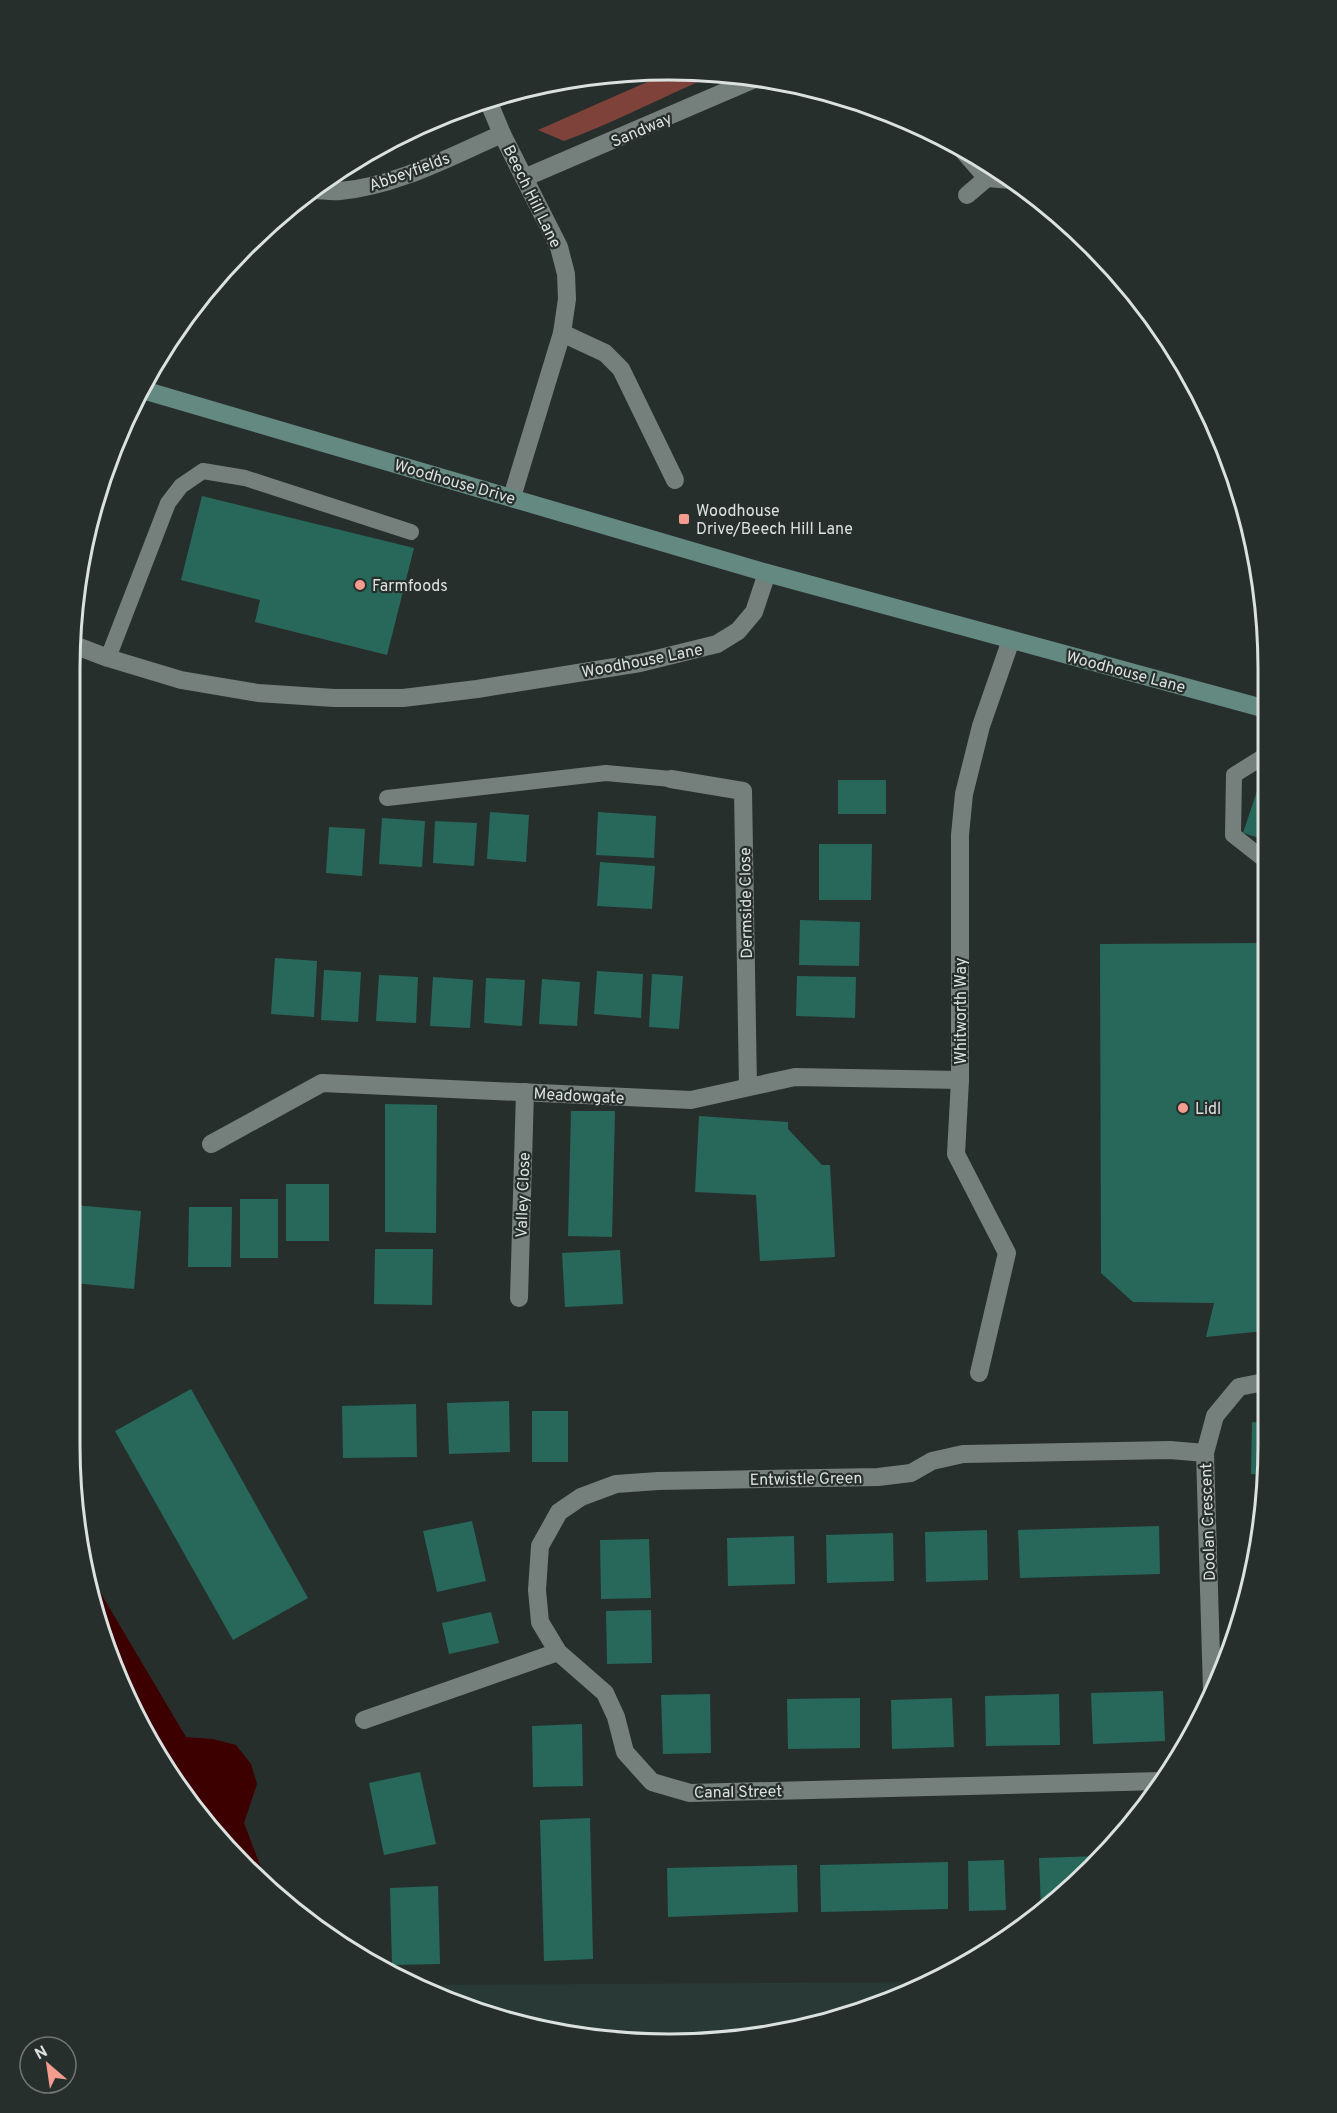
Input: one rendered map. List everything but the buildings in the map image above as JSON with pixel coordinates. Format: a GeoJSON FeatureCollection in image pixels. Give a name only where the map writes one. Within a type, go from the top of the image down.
{"type":"FeatureCollection","features":[{"type":"Feature","properties":{"kind":"main road","name":"Woodhouse Drive"},"geometry":{"type":"LineString","coordinates":[[149,392],[766,573]]}},
{"type":"Feature","properties":{"kind":"main road","name":"Woodhouse Lane"},"geometry":{"type":"LineString","coordinates":[[766,573],[1258,707]]}},
{"type":"Feature","properties":{"kind":"street","name":"Sandway"},"geometry":{"type":"LineString","coordinates":[[524,178],[742,85]]}},
{"type":"Feature","properties":{"kind":"street","name":"Beech Hill Lane"},"geometry":{"type":"LineString","coordinates":[[491,107],[559,247],[566,274],[567,299],[562,333],[512,497]]}},
{"type":"Feature","properties":{"kind":"street","name":"Abbeyfields"},"geometry":{"type":"LineString","coordinates":[[325,190],[368,187],[405,175],[502,134]]}},
{"type":"Feature","properties":{"kind":"street"},"geometry":{"type":"LineString","coordinates":[[978,167],[987,178],[995,179]]}},
{"type":"Feature","properties":{"kind":"street"},"geometry":{"type":"LineString","coordinates":[[967,195],[987,178]]}},
{"type":"Feature","properties":{"kind":"street"},"geometry":{"type":"LineString","coordinates":[[562,333],[605,353],[621,369],[675,480]]}},
{"type":"Feature","properties":{"kind":"street","name":"Woodhouse Lane"},"geometry":{"type":"LineString","coordinates":[[81,648],[181,680],[258,693],[334,698],[403,698],[639,663],[717,645],[738,631],[754,612],[766,573]]}},
{"type":"Feature","properties":{"kind":"street","name":"Whitworth Way"},"geometry":{"type":"LineString","coordinates":[[979,1373],[1007,1252],[956,1154],[960,1080],[960,836],[964,794],[981,726],[1011,640]]}},
{"type":"Feature","properties":{"kind":"street","name":"Dermside Close"},"geometry":{"type":"LineString","coordinates":[[671,779],[743,791],[748,1087]]}},
{"type":"Feature","properties":{"kind":"street","name":"Meadowgate"},"geometry":{"type":"LineString","coordinates":[[211,1144],[322,1083],[691,1100],[795,1077],[960,1080]]}},
{"type":"Feature","properties":{"kind":"street","name":"Valley Close"},"geometry":{"type":"LineString","coordinates":[[519,1298],[525,1092]]}},
{"type":"Feature","properties":{"kind":"street","name":"Doolan Crescent"},"geometry":{"type":"LineString","coordinates":[[1211,1673],[1205,1454],[1215,1416],[1239,1387],[1258,1383]]}},
{"type":"Feature","properties":{"kind":"street","name":"Entwistle Green"},"geometry":{"type":"LineString","coordinates":[[558,1652],[540,1622],[537,1590],[540,1546],[559,1512],[581,1497],[616,1484],[878,1476],[911,1473],[932,1461],[963,1454],[1170,1450],[1205,1454]]}},
{"type":"Feature","properties":{"kind":"street"},"geometry":{"type":"LineString","coordinates":[[364,1720],[558,1652]]}},
{"type":"Feature","properties":{"kind":"street","name":"Canal Street"},"geometry":{"type":"LineString","coordinates":[[558,1652],[605,1693],[616,1717],[625,1752],[652,1782],[690,1793],[1151,1781]]}},
{"type":"Feature","properties":{"kind":"lane"},"geometry":{"type":"LineString","coordinates":[[108,658],[168,503],[181,486],[204,471],[244,478],[411,532]]}},
{"type":"Feature","properties":{"kind":"lane"},"geometry":{"type":"LineString","coordinates":[[1258,760],[1234,775],[1233,835],[1258,855]]}},
{"type":"Feature","properties":{"kind":"lane"},"geometry":{"type":"LineString","coordinates":[[387,798],[606,773],[671,779]]}},
{"type":"Feature","properties":{"kind":"shaded area"},"geometry":{"type":"Polygon","coordinates":[[[651,80],[701,81],[564,141],[538,130],[651,80]]]}},
{"type":"Feature","properties":{"kind":"shaded area"},"geometry":{"type":"Polygon","coordinates":[[[98,1589],[186,1737],[213,1739],[236,1745],[251,1764],[257,1784],[244,1823],[262,1870],[201,1803],[158,1739],[124,1670],[98,1589]]]}},
{"type":"Feature","properties":{"kind":"shaded area"},"geometry":{"type":"Polygon","coordinates":[[[909,1982],[858,2002],[783,2022],[707,2032],[668,2034],[592,2028],[554,2022],[479,2002],[434,1985],[909,1982]]]}},
{"type":"Feature","properties":{"kind":"place","name":"Woodhouse Drive/Beech Hill Lane"},"geometry":{"type":"Point","coordinates":[684,519]}},
{"type":"Feature","properties":{"kind":"place","name":"Farmfoods"},"geometry":{"type":"Point","coordinates":[360,585]}},
{"type":"Feature","properties":{"kind":"place","name":"Lidl"},"geometry":{"type":"Point","coordinates":[1183,1108]}}]}
